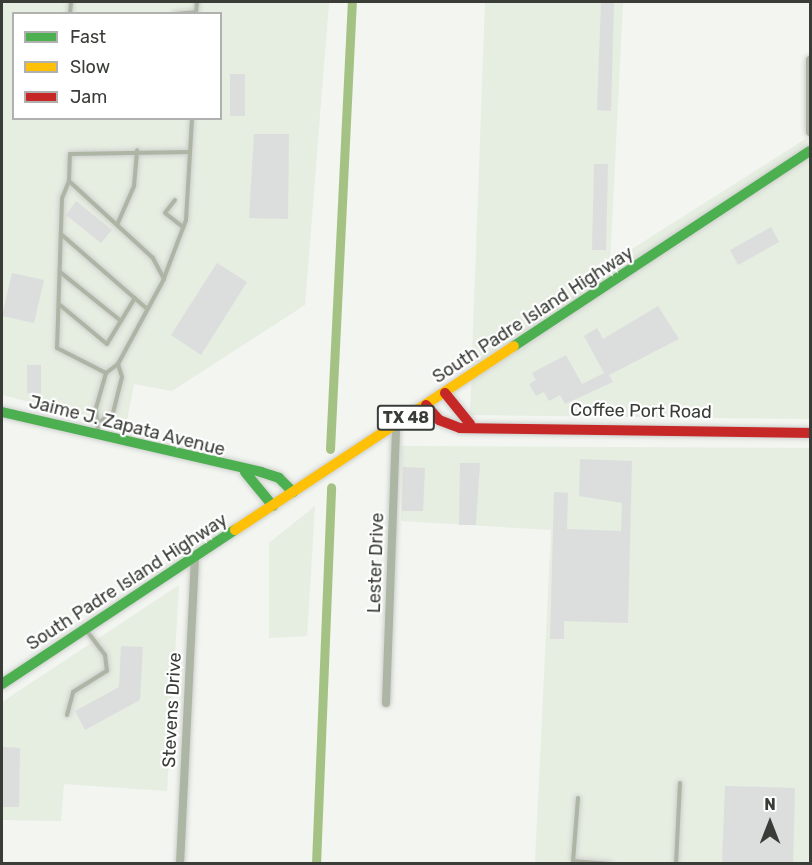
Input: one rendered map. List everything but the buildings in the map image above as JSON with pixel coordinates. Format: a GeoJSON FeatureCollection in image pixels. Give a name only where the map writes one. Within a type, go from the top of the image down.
{"type":"FeatureCollection","features":[{"type":"Feature","properties":{"kind":"main road","name":"South Padre Island Highway"},"geometry":{"type":"LineString","coordinates":[[2,684],[810,151]]}},
{"type":"Feature","properties":{"kind":"main road"},"geometry":{"type":"LineString","coordinates":[[445,393],[470,424]]}},
{"type":"Feature","properties":{"kind":"main road","name":"Coffee Port Road"},"geometry":{"type":"LineString","coordinates":[[426,405],[448,425],[810,433]]}},
{"type":"Feature","properties":{"kind":"main road","name":"Jaime J. Zapata Avenue"},"geometry":{"type":"LineString","coordinates":[[2,412],[245,472],[279,478],[293,492]]}},
{"type":"Feature","properties":{"kind":"main road","name":"Jaime J. Zapata Avenue"},"geometry":{"type":"LineString","coordinates":[[245,472],[273,506]]}},
{"type":"Feature","properties":{"kind":"street"},"geometry":{"type":"LineString","coordinates":[[810,60],[810,132]]}},
{"type":"Feature","properties":{"kind":"street","name":"Lester Drive"},"geometry":{"type":"LineString","coordinates":[[386,703],[396,424]]}},
{"type":"Feature","properties":{"kind":"street","name":"Stevens Drive"},"geometry":{"type":"LineString","coordinates":[[180,864],[195,558]]}},
{"type":"Feature","properties":{"kind":"lane"},"geometry":{"type":"LineString","coordinates":[[97,436],[101,420],[96,408],[106,373],[118,364],[146,308],[164,279],[183,227],[192,120]]}},
{"type":"Feature","properties":{"kind":"lane"},"geometry":{"type":"LineString","coordinates":[[106,373],[57,348],[62,198],[69,181],[70,154],[137,150],[190,152]]}},
{"type":"Feature","properties":{"kind":"lane"},"geometry":{"type":"LineString","coordinates":[[117,225],[134,186],[137,150]]}},
{"type":"Feature","properties":{"kind":"lane"},"geometry":{"type":"LineString","coordinates":[[69,181],[153,258],[164,279]]}},
{"type":"Feature","properties":{"kind":"lane"},"geometry":{"type":"LineString","coordinates":[[175,200],[165,213],[183,227]]}},
{"type":"Feature","properties":{"kind":"lane"},"geometry":{"type":"LineString","coordinates":[[61,235],[146,308]]}},
{"type":"Feature","properties":{"kind":"lane"},"geometry":{"type":"LineString","coordinates":[[60,271],[121,321]]}},
{"type":"Feature","properties":{"kind":"lane"},"geometry":{"type":"LineString","coordinates":[[60,305],[107,344],[135,298]]}},
{"type":"Feature","properties":{"kind":"lane"},"geometry":{"type":"LineString","coordinates":[[101,420],[112,413],[122,376],[118,364]]}},
{"type":"Feature","properties":{"kind":"lane"},"geometry":{"type":"LineString","coordinates":[[67,716],[73,692],[107,671],[105,655],[86,629]]}},
{"type":"Feature","properties":{"kind":"lane"},"geometry":{"type":"LineString","coordinates":[[676,864],[680,783]]}},
{"type":"Feature","properties":{"kind":"lane"},"geometry":{"type":"LineString","coordinates":[[578,798],[573,861],[611,864]]}},
{"type":"Feature","properties":{"kind":"shaded area"},"geometry":{"type":"Polygon","coordinates":[[[2,2],[329,2],[305,305],[172,391],[134,384],[126,426],[2,395],[2,2]]]}},
{"type":"Feature","properties":{"kind":"shaded area"},"geometry":{"type":"Polygon","coordinates":[[[485,2],[623,2],[610,263],[810,136],[810,419],[470,415],[485,2]]]}},
{"type":"Feature","properties":{"kind":"shaded area"},"geometry":{"type":"Polygon","coordinates":[[[401,446],[810,448],[810,863],[535,863],[551,530],[401,521],[401,446]]]}},
{"type":"Feature","properties":{"kind":"shaded area"},"geometry":{"type":"Polygon","coordinates":[[[315,506],[307,636],[269,638],[269,543],[315,506]]]}},
{"type":"Feature","properties":{"kind":"shaded area"},"geometry":{"type":"Polygon","coordinates":[[[179,585],[167,791],[64,784],[61,821],[2,820],[2,702],[179,585]]]}},
{"type":"Feature","properties":{"kind":"waterway"},"geometry":{"type":"LineString","coordinates":[[330,449],[352,2]]}},
{"type":"Feature","properties":{"kind":"waterway"},"geometry":{"type":"LineString","coordinates":[[316,864],[331,487]]}},
{"type":"Feature","properties":{"kind":"traffic: fast"},"geometry":{"type":"LineString","coordinates":[[514,346],[810,151]]}},
{"type":"Feature","properties":{"kind":"traffic: fast"},"geometry":{"type":"LineString","coordinates":[[2,412],[261,472],[279,478],[293,492]]}},
{"type":"Feature","properties":{"kind":"traffic: fast"},"geometry":{"type":"LineString","coordinates":[[245,472],[273,506]]}},
{"type":"Feature","properties":{"kind":"traffic: fast"},"geometry":{"type":"LineString","coordinates":[[2,684],[235,530]]}},
{"type":"Feature","properties":{"kind":"traffic: slow"},"geometry":{"type":"LineString","coordinates":[[235,530],[514,346]]}},
{"type":"Feature","properties":{"kind":"traffic: jam"},"geometry":{"type":"LineString","coordinates":[[445,393],[470,424]]}},
{"type":"Feature","properties":{"kind":"traffic: jam"},"geometry":{"type":"LineString","coordinates":[[426,405],[439,420],[460,428],[810,433]]}}]}
